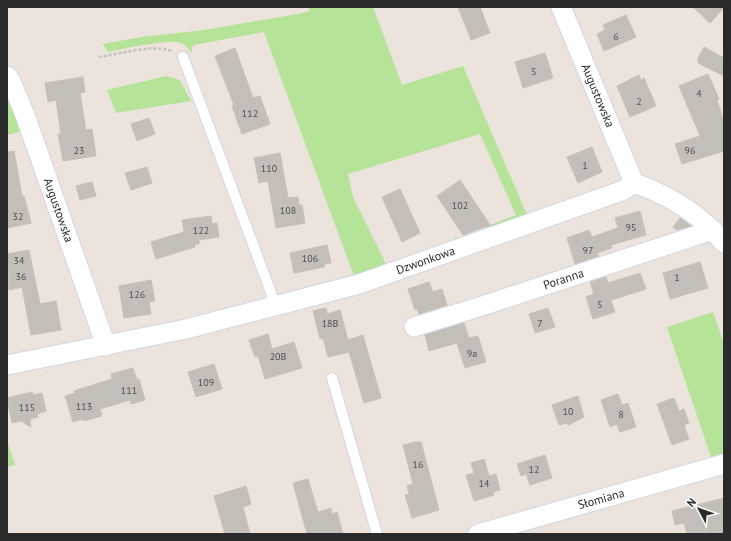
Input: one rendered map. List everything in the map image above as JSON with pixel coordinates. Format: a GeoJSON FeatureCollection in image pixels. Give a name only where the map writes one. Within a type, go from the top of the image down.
{"type":"FeatureCollection","features":[{"type":"Feature","properties":{"kind":"street","name":"Augustowska"},"geometry":{"type":"LineString","coordinates":[[561,7],[634,183]]}},
{"type":"Feature","properties":{"kind":"street","name":"Augustowska"},"geometry":{"type":"LineString","coordinates":[[7,76],[11,81],[26,115],[106,346]]}},
{"type":"Feature","properties":{"kind":"street"},"geometry":{"type":"LineString","coordinates":[[634,183],[676,203],[718,236]]}},
{"type":"Feature","properties":{"kind":"street","name":"Dzwonkowa"},"geometry":{"type":"LineString","coordinates":[[7,365],[186,329],[359,284],[624,190],[634,183]]}},
{"type":"Feature","properties":{"kind":"street","name":"Poranna"},"geometry":{"type":"LineString","coordinates":[[414,327],[718,236]]}},
{"type":"Feature","properties":{"kind":"street","name":"Słomiana"},"geometry":{"type":"LineString","coordinates":[[478,534],[724,464]]}},
{"type":"Feature","properties":{"kind":"lane"},"geometry":{"type":"LineString","coordinates":[[183,57],[276,306]]}},
{"type":"Feature","properties":{"kind":"lane"},"geometry":{"type":"LineString","coordinates":[[332,378],[377,534]]}},
{"type":"Feature","properties":{"kind":"path"},"geometry":{"type":"LineString","coordinates":[[98,57],[145,50],[166,49],[176,52],[183,57]]}},
{"type":"Feature","properties":{"kind":"green space"},"geometry":{"type":"Polygon","coordinates":[[[309,7],[373,7],[402,85],[463,66],[527,215],[470,243],[461,244],[453,236],[467,241],[490,225],[516,215],[480,134],[348,174],[353,197],[386,264],[354,276],[264,32],[193,45],[191,53],[184,45],[174,42],[145,45],[108,52],[103,44],[141,37],[204,30],[309,12],[309,7]]]}},
{"type":"Feature","properties":{"kind":"green space"},"geometry":{"type":"Polygon","coordinates":[[[166,76],[180,80],[191,101],[116,113],[107,90],[166,76]]]}},
{"type":"Feature","properties":{"kind":"green space"},"geometry":{"type":"Polygon","coordinates":[[[7,91],[23,131],[7,135],[7,91]]]}},
{"type":"Feature","properties":{"kind":"green space"},"geometry":{"type":"Polygon","coordinates":[[[713,312],[724,344],[724,453],[711,457],[667,327],[713,312]]]}},
{"type":"Feature","properties":{"kind":"green space"},"geometry":{"type":"Polygon","coordinates":[[[7,440],[15,465],[7,467],[7,440]]]}},
{"type":"Feature","properties":{"kind":"building"},"geometry":{"type":"Polygon","coordinates":[[[458,7],[480,7],[490,33],[471,40],[458,7]]]}},
{"type":"Feature","properties":{"kind":"building"},"geometry":{"type":"Polygon","coordinates":[[[693,7],[724,7],[724,8],[710,23],[693,7]]]}},
{"type":"Feature","properties":{"kind":"building"},"geometry":{"type":"Polygon","coordinates":[[[626,15],[636,37],[604,51],[597,34],[605,30],[603,25],[626,15]]]}},
{"type":"Feature","properties":{"kind":"building"},"geometry":{"type":"Polygon","coordinates":[[[704,47],[724,58],[724,76],[698,63],[698,58],[704,47]]]}},
{"type":"Feature","properties":{"kind":"building"},"geometry":{"type":"Polygon","coordinates":[[[235,48],[253,98],[260,96],[270,124],[242,134],[232,106],[234,105],[215,56],[235,48]]]}},
{"type":"Feature","properties":{"kind":"building"},"geometry":{"type":"Polygon","coordinates":[[[545,53],[553,78],[523,88],[515,62],[545,53]]]}},
{"type":"Feature","properties":{"kind":"building"},"geometry":{"type":"Polygon","coordinates":[[[708,74],[719,99],[717,100],[724,122],[724,151],[682,164],[675,144],[700,136],[679,86],[708,74]]]}},
{"type":"Feature","properties":{"kind":"building"},"geometry":{"type":"Polygon","coordinates":[[[639,75],[641,80],[644,78],[656,106],[630,117],[617,86],[639,75]]]}},
{"type":"Feature","properties":{"kind":"building"},"geometry":{"type":"Polygon","coordinates":[[[83,77],[85,92],[80,93],[86,130],[92,129],[96,156],[63,161],[58,134],[61,134],[56,100],[48,102],[45,83],[83,77]]]}},
{"type":"Feature","properties":{"kind":"building"},"geometry":{"type":"Polygon","coordinates":[[[149,118],[155,134],[137,141],[131,124],[149,118]]]}},
{"type":"Feature","properties":{"kind":"building"},"geometry":{"type":"Polygon","coordinates":[[[592,147],[602,172],[578,183],[567,157],[592,147]]]}},
{"type":"Feature","properties":{"kind":"building"},"geometry":{"type":"Polygon","coordinates":[[[14,151],[22,196],[24,196],[31,223],[7,228],[7,152],[14,151]]]}},
{"type":"Feature","properties":{"kind":"building"},"geometry":{"type":"Polygon","coordinates":[[[280,153],[288,198],[298,197],[299,205],[302,205],[305,223],[276,228],[268,181],[259,183],[254,158],[280,153]]]}},
{"type":"Feature","properties":{"kind":"building"},"geometry":{"type":"Polygon","coordinates":[[[147,167],[152,183],[131,190],[125,173],[147,167]]]}},
{"type":"Feature","properties":{"kind":"building"},"geometry":{"type":"Polygon","coordinates":[[[460,180],[490,225],[463,235],[437,196],[460,180]]]}},
{"type":"Feature","properties":{"kind":"building"},"geometry":{"type":"Polygon","coordinates":[[[92,182],[96,196],[80,200],[76,186],[92,182]]]}},
{"type":"Feature","properties":{"kind":"building"},"geometry":{"type":"Polygon","coordinates":[[[400,189],[420,233],[402,242],[382,197],[400,189]]]}},
{"type":"Feature","properties":{"kind":"building"},"geometry":{"type":"Polygon","coordinates":[[[640,211],[646,235],[611,245],[612,248],[597,253],[599,256],[575,264],[567,238],[589,230],[592,237],[618,228],[615,218],[640,211]]]}},
{"type":"Feature","properties":{"kind":"building"},"geometry":{"type":"Polygon","coordinates":[[[211,216],[212,224],[217,223],[219,237],[199,240],[199,244],[195,244],[195,247],[156,259],[151,242],[184,232],[182,220],[211,216]]]}},
{"type":"Feature","properties":{"kind":"building"},"geometry":{"type":"Polygon","coordinates":[[[680,218],[691,226],[677,230],[673,227],[680,218]]]}},
{"type":"Feature","properties":{"kind":"building"},"geometry":{"type":"Polygon","coordinates":[[[327,245],[331,263],[324,264],[324,267],[294,273],[290,253],[327,245]]]}},
{"type":"Feature","properties":{"kind":"building"},"geometry":{"type":"Polygon","coordinates":[[[29,250],[40,304],[56,301],[61,330],[31,335],[22,287],[9,290],[7,254],[29,250]]]}},
{"type":"Feature","properties":{"kind":"building"},"geometry":{"type":"Polygon","coordinates":[[[700,262],[708,288],[670,299],[663,273],[700,262]]]}},
{"type":"Feature","properties":{"kind":"building"},"geometry":{"type":"Polygon","coordinates":[[[640,273],[646,289],[611,300],[615,312],[593,319],[586,297],[594,294],[590,282],[606,277],[608,283],[640,273]]]}},
{"type":"Feature","properties":{"kind":"building"},"geometry":{"type":"Polygon","coordinates":[[[151,280],[155,301],[149,302],[151,314],[124,318],[119,286],[151,280]]]}},
{"type":"Feature","properties":{"kind":"building"},"geometry":{"type":"Polygon","coordinates":[[[429,282],[433,292],[442,289],[447,305],[419,314],[417,309],[415,310],[408,289],[429,282]]]}},
{"type":"Feature","properties":{"kind":"building"},"geometry":{"type":"Polygon","coordinates":[[[326,308],[327,314],[340,310],[348,340],[363,335],[381,398],[364,403],[349,352],[328,357],[323,338],[320,339],[313,311],[326,308]]]}},
{"type":"Feature","properties":{"kind":"building"},"geometry":{"type":"Polygon","coordinates":[[[548,308],[555,327],[535,333],[529,314],[548,308]]]}},
{"type":"Feature","properties":{"kind":"building"},"geometry":{"type":"Polygon","coordinates":[[[464,323],[469,338],[478,336],[486,362],[465,368],[457,343],[429,351],[425,335],[464,323]]]}},
{"type":"Feature","properties":{"kind":"building"},"geometry":{"type":"Polygon","coordinates":[[[268,334],[272,349],[294,342],[302,368],[265,379],[258,356],[255,357],[249,340],[268,334]]]}},
{"type":"Feature","properties":{"kind":"building"},"geometry":{"type":"Polygon","coordinates":[[[214,364],[222,389],[196,397],[188,372],[214,364]]]}},
{"type":"Feature","properties":{"kind":"building"},"geometry":{"type":"Polygon","coordinates":[[[133,368],[137,380],[139,379],[145,400],[131,404],[130,400],[100,409],[102,416],[84,421],[83,419],[73,422],[65,396],[75,393],[74,391],[112,379],[111,374],[133,368]]]}},
{"type":"Feature","properties":{"kind":"building"},"geometry":{"type":"Polygon","coordinates":[[[32,392],[33,395],[42,393],[46,411],[37,414],[38,417],[30,419],[31,427],[21,421],[12,423],[7,398],[32,392]]]}},
{"type":"Feature","properties":{"kind":"building"},"geometry":{"type":"Polygon","coordinates":[[[618,394],[622,405],[628,403],[636,427],[620,432],[617,424],[610,427],[601,400],[618,394]]]}},
{"type":"Feature","properties":{"kind":"building"},"geometry":{"type":"Polygon","coordinates":[[[578,396],[584,417],[569,425],[566,423],[559,425],[552,405],[578,396]]]}},
{"type":"Feature","properties":{"kind":"building"},"geometry":{"type":"Polygon","coordinates":[[[674,398],[679,411],[684,409],[689,423],[684,425],[689,439],[672,445],[657,404],[674,398]]]}},
{"type":"Feature","properties":{"kind":"building"},"geometry":{"type":"Polygon","coordinates":[[[421,442],[439,510],[412,518],[405,495],[409,494],[407,486],[413,484],[403,445],[421,442]]]}},
{"type":"Feature","properties":{"kind":"building"},"geometry":{"type":"Polygon","coordinates":[[[545,455],[552,478],[530,485],[526,474],[521,476],[517,464],[545,455]]]}},
{"type":"Feature","properties":{"kind":"building"},"geometry":{"type":"Polygon","coordinates":[[[484,459],[489,476],[496,474],[500,490],[493,492],[494,495],[474,501],[466,475],[474,473],[471,463],[484,459]]]}},
{"type":"Feature","properties":{"kind":"building"},"geometry":{"type":"Polygon","coordinates":[[[308,479],[318,512],[331,508],[332,514],[337,512],[343,534],[307,534],[293,483],[308,479]]]}},
{"type":"Feature","properties":{"kind":"building"},"geometry":{"type":"Polygon","coordinates":[[[246,486],[251,504],[243,507],[250,534],[225,534],[214,496],[246,486]]]}},
{"type":"Feature","properties":{"kind":"building"},"geometry":{"type":"Polygon","coordinates":[[[724,498],[724,534],[687,534],[684,523],[675,525],[672,511],[724,498]]]}}]}
